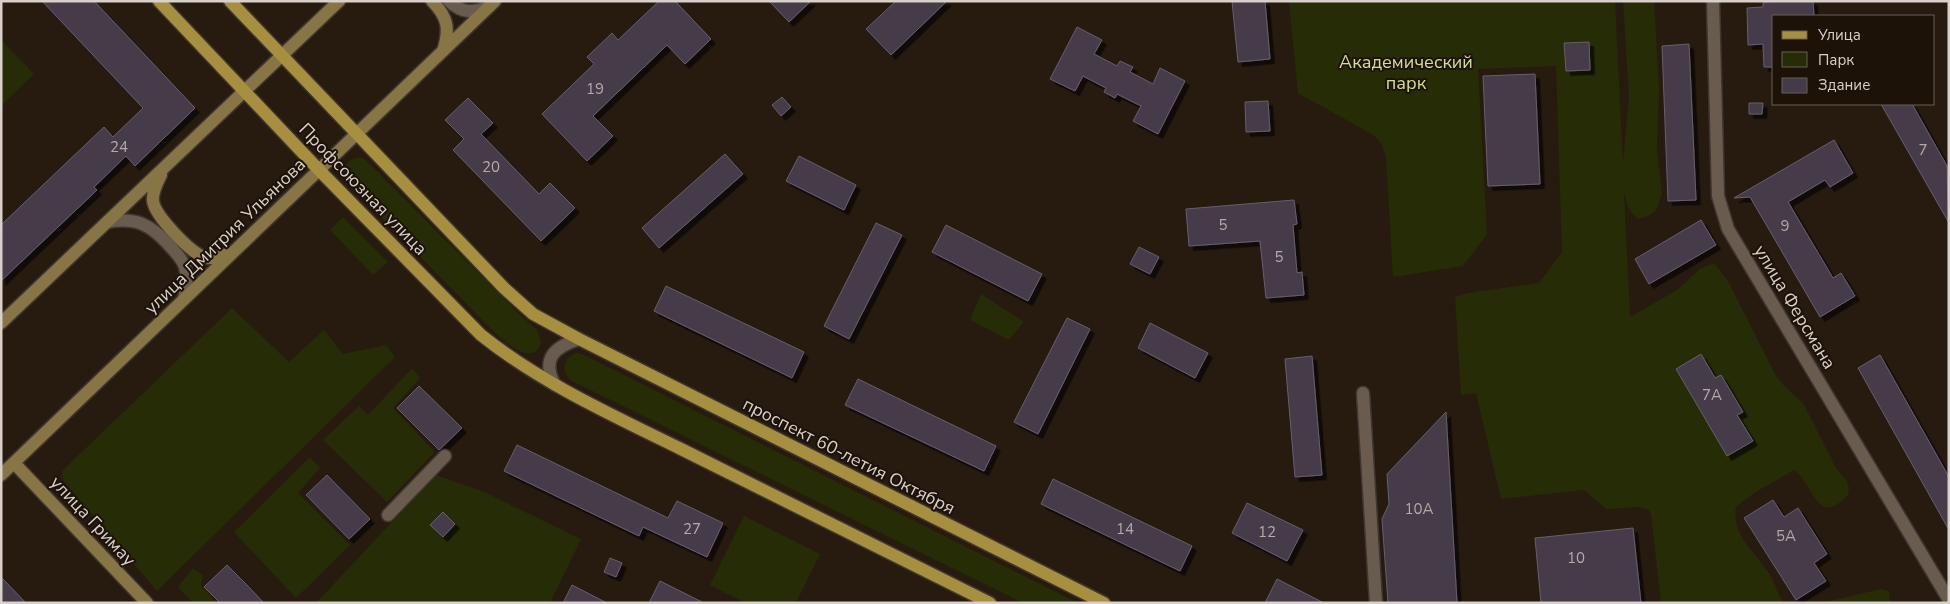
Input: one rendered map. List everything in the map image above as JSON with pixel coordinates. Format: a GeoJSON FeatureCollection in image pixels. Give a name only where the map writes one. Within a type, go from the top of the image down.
{"type":"FeatureCollection","features":[{"type":"Feature","properties":{"kind":"main road","name":"Профсоюзная улица"},"geometry":{"type":"LineString","coordinates":[[159,1],[319,170],[481,335],[510,358],[555,385]]}},
{"type":"Feature","properties":{"kind":"main road","name":"Профсоюзная улица"},"geometry":{"type":"LineString","coordinates":[[230,1],[520,304],[547,323],[579,340]]}},
{"type":"Feature","properties":{"kind":"main road"},"geometry":{"type":"LineString","coordinates":[[1,323],[339,1]]}},
{"type":"Feature","properties":{"kind":"main road"},"geometry":{"type":"LineString","coordinates":[[432,1],[441,10],[448,28],[442,53]]}},
{"type":"Feature","properties":{"kind":"main road","name":"улица Дмитрия Ульянова"},"geometry":{"type":"LineString","coordinates":[[1,475],[492,4]]}},
{"type":"Feature","properties":{"kind":"main road"},"geometry":{"type":"LineString","coordinates":[[164,169],[155,187],[153,200],[156,212],[190,249],[203,257],[216,259],[235,251]]}},
{"type":"Feature","properties":{"kind":"main road","name":"проспект 60-летия Октября"},"geometry":{"type":"LineString","coordinates":[[579,340],[1104,603]]}},
{"type":"Feature","properties":{"kind":"main road"},"geometry":{"type":"LineString","coordinates":[[555,385],[990,603]]}},
{"type":"Feature","properties":{"kind":"main road","name":"улица Гримау"},"geometry":{"type":"LineString","coordinates":[[14,463],[147,603]]}},
{"type":"Feature","properties":{"kind":"street"},"geometry":{"type":"LineString","coordinates":[[449,1],[458,9],[468,12],[492,4]]}},
{"type":"Feature","properties":{"kind":"street","name":"улица Ферсмана"},"geometry":{"type":"LineString","coordinates":[[1713,1],[1718,196],[1728,228],[1949,600]]}},
{"type":"Feature","properties":{"kind":"street"},"geometry":{"type":"LineString","coordinates":[[107,222],[130,220],[156,230],[182,259],[187,284],[184,299]]}},
{"type":"Feature","properties":{"kind":"street"},"geometry":{"type":"LineString","coordinates":[[555,385],[550,375],[549,365],[552,355],[566,344],[579,340]]}},
{"type":"Feature","properties":{"kind":"street"},"geometry":{"type":"LineString","coordinates":[[1362,394],[1376,603]]}},
{"type":"Feature","properties":{"kind":"street"},"geometry":{"type":"LineString","coordinates":[[388,515],[445,456]]}},
{"type":"Feature","properties":{"kind":"green space","name":"Академический парк"},"geometry":{"type":"Polygon","coordinates":[[[1289,1],[1615,1],[1623,164],[1629,96],[1623,1],[1654,1],[1659,89],[1657,149],[1662,195],[1654,212],[1639,219],[1630,210],[1624,193],[1630,317],[1677,290],[1700,269],[1714,263],[1728,281],[1776,376],[1803,403],[1836,468],[1846,480],[1849,487],[1848,495],[1838,504],[1829,507],[1823,506],[1817,500],[1801,476],[1794,470],[1754,493],[1736,507],[1735,517],[1741,535],[1765,567],[1784,603],[1661,603],[1649,510],[1639,507],[1606,509],[1584,490],[1501,499],[1476,393],[1461,395],[1455,297],[1467,293],[1539,283],[1562,252],[1556,66],[1478,69],[1487,234],[1463,266],[1393,277],[1386,157],[1382,145],[1375,136],[1298,93],[1289,1]]]}},
{"type":"Feature","properties":{"kind":"green space"},"geometry":{"type":"Polygon","coordinates":[[[1,40],[34,74],[1,106],[1,40]]]}},
{"type":"Feature","properties":{"kind":"green space"},"geometry":{"type":"Polygon","coordinates":[[[359,157],[366,160],[537,330],[541,342],[537,350],[532,353],[526,353],[518,350],[493,331],[346,181],[343,173],[345,166],[351,160],[359,157]]]}},
{"type":"Feature","properties":{"kind":"green space"},"geometry":{"type":"Polygon","coordinates":[[[343,217],[388,262],[373,275],[330,230],[343,217]]]}},
{"type":"Feature","properties":{"kind":"green space"},"geometry":{"type":"Polygon","coordinates":[[[981,294],[1024,322],[1009,340],[970,320],[981,294]]]}},
{"type":"Feature","properties":{"kind":"green space"},"geometry":{"type":"Polygon","coordinates":[[[232,308],[289,362],[324,330],[343,354],[386,345],[395,357],[157,591],[63,480],[62,471],[232,308]]]}},
{"type":"Feature","properties":{"kind":"green space"},"geometry":{"type":"Polygon","coordinates":[[[576,353],[580,353],[1078,603],[1023,603],[570,380],[565,373],[565,365],[568,358],[576,353]]]}},
{"type":"Feature","properties":{"kind":"green space"},"geometry":{"type":"Polygon","coordinates":[[[412,368],[420,378],[393,408],[435,452],[387,502],[323,440],[359,406],[368,415],[412,368]]]}},
{"type":"Feature","properties":{"kind":"green space"},"geometry":{"type":"Polygon","coordinates":[[[310,457],[320,468],[298,493],[350,545],[296,598],[234,532],[310,457]]]}},
{"type":"Feature","properties":{"kind":"green space"},"geometry":{"type":"Polygon","coordinates":[[[436,475],[484,492],[581,539],[550,603],[316,603],[436,475]]]}},
{"type":"Feature","properties":{"kind":"green space"},"geometry":{"type":"Polygon","coordinates":[[[744,516],[820,554],[796,603],[746,603],[710,585],[744,516]]]}},
{"type":"Feature","properties":{"kind":"green space"},"geometry":{"type":"Polygon","coordinates":[[[193,568],[203,576],[201,586],[217,603],[193,603],[178,587],[193,568]]]}},
{"type":"Feature","properties":{"kind":"green space"},"geometry":{"type":"Polygon","coordinates":[[[1881,589],[1889,591],[1890,603],[1821,603],[1881,589]]]}},
{"type":"Feature","properties":{"kind":"building"},"geometry":{"type":"Polygon","coordinates":[[[42,1],[94,1],[195,108],[135,166],[126,156],[94,187],[97,190],[1,281],[1,225],[104,127],[113,137],[143,108],[42,1]]]}},
{"type":"Feature","properties":{"kind":"building"},"geometry":{"type":"Polygon","coordinates":[[[659,1],[675,1],[711,39],[685,64],[667,45],[593,116],[613,136],[587,161],[542,114],[594,64],[587,57],[612,33],[618,40],[659,1]]]}},
{"type":"Feature","properties":{"kind":"building"},"geometry":{"type":"Polygon","coordinates":[[[769,1],[811,1],[789,22],[769,1]]]}},
{"type":"Feature","properties":{"kind":"building"},"geometry":{"type":"Polygon","coordinates":[[[896,1],[947,1],[891,55],[866,29],[896,1]]]}},
{"type":"Feature","properties":{"kind":"building"},"geometry":{"type":"Polygon","coordinates":[[[1232,1],[1265,1],[1270,59],[1238,62],[1232,1]]]}},
{"type":"Feature","properties":{"kind":"building"},"geometry":{"type":"Polygon","coordinates":[[[1771,1],[1813,1],[1814,15],[1772,15],[1772,67],[1764,67],[1763,44],[1748,45],[1747,8],[1763,7],[1763,3],[1771,1]]]}},
{"type":"Feature","properties":{"kind":"building"},"geometry":{"type":"Polygon","coordinates":[[[1077,27],[1102,40],[1094,54],[1117,66],[1120,61],[1133,67],[1130,72],[1153,84],[1160,68],[1185,81],[1158,134],[1133,121],[1141,106],[1117,94],[1115,98],[1104,92],[1106,88],[1083,76],[1075,91],[1050,79],[1077,27]]]}},
{"type":"Feature","properties":{"kind":"building"},"geometry":{"type":"Polygon","coordinates":[[[1589,42],[1590,70],[1566,71],[1564,43],[1589,42]]]}},
{"type":"Feature","properties":{"kind":"building"},"geometry":{"type":"Polygon","coordinates":[[[1689,44],[1696,200],[1668,201],[1662,46],[1689,44]]]}},
{"type":"Feature","properties":{"kind":"building"},"geometry":{"type":"Polygon","coordinates":[[[1535,74],[1540,184],[1488,186],[1483,76],[1535,74]]]}},
{"type":"Feature","properties":{"kind":"building"},"geometry":{"type":"Polygon","coordinates":[[[782,97],[791,107],[781,116],[772,105],[782,97]]]}},
{"type":"Feature","properties":{"kind":"building"},"geometry":{"type":"Polygon","coordinates":[[[468,98],[493,123],[481,134],[539,194],[550,183],[575,208],[541,241],[453,150],[464,139],[445,120],[468,98]]]}},
{"type":"Feature","properties":{"kind":"building"},"geometry":{"type":"Polygon","coordinates":[[[1268,101],[1270,131],[1246,132],[1245,102],[1268,101]]]}},
{"type":"Feature","properties":{"kind":"building"},"geometry":{"type":"Polygon","coordinates":[[[1749,103],[1763,103],[1762,114],[1749,114],[1749,103]]]}},
{"type":"Feature","properties":{"kind":"building"},"geometry":{"type":"Polygon","coordinates":[[[1882,105],[1913,105],[1947,166],[1949,223],[1882,105]]]}},
{"type":"Feature","properties":{"kind":"building"},"geometry":{"type":"Polygon","coordinates":[[[1834,140],[1853,173],[1830,187],[1825,180],[1788,202],[1833,278],[1841,273],[1855,296],[1820,317],[1750,197],[1734,198],[1834,140]]]}},
{"type":"Feature","properties":{"kind":"building"},"geometry":{"type":"Polygon","coordinates":[[[725,154],[743,174],[659,248],[642,228],[725,154]]]}},
{"type":"Feature","properties":{"kind":"building"},"geometry":{"type":"Polygon","coordinates":[[[799,156],[856,185],[844,210],[786,181],[799,156]]]}},
{"type":"Feature","properties":{"kind":"building"},"geometry":{"type":"Polygon","coordinates":[[[1294,200],[1297,224],[1293,225],[1297,273],[1302,272],[1304,295],[1266,298],[1260,241],[1189,246],[1186,209],[1294,200]]]}},
{"type":"Feature","properties":{"kind":"building"},"geometry":{"type":"Polygon","coordinates":[[[1701,220],[1716,245],[1649,284],[1635,259],[1701,220]]]}},
{"type":"Feature","properties":{"kind":"building"},"geometry":{"type":"Polygon","coordinates":[[[876,223],[902,235],[849,339],[824,326],[876,223]]]}},
{"type":"Feature","properties":{"kind":"building"},"geometry":{"type":"Polygon","coordinates":[[[946,225],[1042,274],[1028,301],[932,252],[946,225]]]}},
{"type":"Feature","properties":{"kind":"building"},"geometry":{"type":"Polygon","coordinates":[[[1139,247],[1159,257],[1150,274],[1130,264],[1139,247]]]}},
{"type":"Feature","properties":{"kind":"building"},"geometry":{"type":"Polygon","coordinates":[[[666,286],[804,352],[792,378],[654,311],[666,286]]]}},
{"type":"Feature","properties":{"kind":"building"},"geometry":{"type":"Polygon","coordinates":[[[1067,318],[1090,329],[1038,434],[1014,422],[1067,318]]]}},
{"type":"Feature","properties":{"kind":"building"},"geometry":{"type":"Polygon","coordinates":[[[1150,323],[1208,353],[1195,378],[1138,348],[1150,323]]]}},
{"type":"Feature","properties":{"kind":"building"},"geometry":{"type":"Polygon","coordinates":[[[1701,354],[1715,378],[1721,375],[1743,412],[1737,415],[1753,441],[1727,456],[1676,369],[1701,354]]]}},
{"type":"Feature","properties":{"kind":"building"},"geometry":{"type":"Polygon","coordinates":[[[1880,355],[1949,477],[1949,530],[1858,368],[1880,355]]]}},
{"type":"Feature","properties":{"kind":"building"},"geometry":{"type":"Polygon","coordinates":[[[1312,356],[1322,475],[1295,477],[1285,359],[1312,356]]]}},
{"type":"Feature","properties":{"kind":"building"},"geometry":{"type":"Polygon","coordinates":[[[858,379],[996,446],[984,471],[845,405],[858,379]]]}},
{"type":"Feature","properties":{"kind":"building"},"geometry":{"type":"Polygon","coordinates":[[[419,386],[462,428],[439,450],[397,408],[419,386]]]}},
{"type":"Feature","properties":{"kind":"building"},"geometry":{"type":"Polygon","coordinates":[[[1446,412],[1457,603],[1388,603],[1382,519],[1389,504],[1387,474],[1446,412]]]}},
{"type":"Feature","properties":{"kind":"building"},"geometry":{"type":"Polygon","coordinates":[[[517,445],[668,518],[677,501],[723,523],[707,557],[643,527],[639,536],[504,471],[517,445]]]}},
{"type":"Feature","properties":{"kind":"building"},"geometry":{"type":"Polygon","coordinates":[[[327,475],[370,519],[349,539],[306,495],[327,475]]]}},
{"type":"Feature","properties":{"kind":"building"},"geometry":{"type":"Polygon","coordinates":[[[1053,479],[1192,546],[1180,571],[1041,504],[1053,479]]]}},
{"type":"Feature","properties":{"kind":"building"},"geometry":{"type":"Polygon","coordinates":[[[1773,500],[1784,517],[1798,508],[1827,554],[1814,563],[1826,581],[1796,600],[1744,518],[1773,500]]]}},
{"type":"Feature","properties":{"kind":"building"},"geometry":{"type":"Polygon","coordinates":[[[1247,503],[1303,530],[1287,561],[1232,533],[1247,503]]]}},
{"type":"Feature","properties":{"kind":"building"},"geometry":{"type":"Polygon","coordinates":[[[443,512],[455,524],[443,537],[430,525],[443,512]]]}},
{"type":"Feature","properties":{"kind":"building"},"geometry":{"type":"Polygon","coordinates":[[[1633,528],[1641,603],[1541,603],[1535,538],[1633,528]]]}},
{"type":"Feature","properties":{"kind":"building"},"geometry":{"type":"Polygon","coordinates":[[[610,558],[622,563],[616,577],[604,572],[610,558]]]}},
{"type":"Feature","properties":{"kind":"building"},"geometry":{"type":"Polygon","coordinates":[[[227,565],[264,603],[220,603],[204,587],[227,565]]]}},
{"type":"Feature","properties":{"kind":"building"},"geometry":{"type":"Polygon","coordinates":[[[1,577],[26,603],[1,603],[1,577]]]}},
{"type":"Feature","properties":{"kind":"building"},"geometry":{"type":"Polygon","coordinates":[[[1277,579],[1324,603],[1265,603],[1277,579]]]}},
{"type":"Feature","properties":{"kind":"building"},"geometry":{"type":"Polygon","coordinates":[[[660,581],[704,603],[649,603],[660,581]]]}},
{"type":"Feature","properties":{"kind":"building"},"geometry":{"type":"Polygon","coordinates":[[[572,585],[607,603],[563,603],[572,585]]]}}]}
